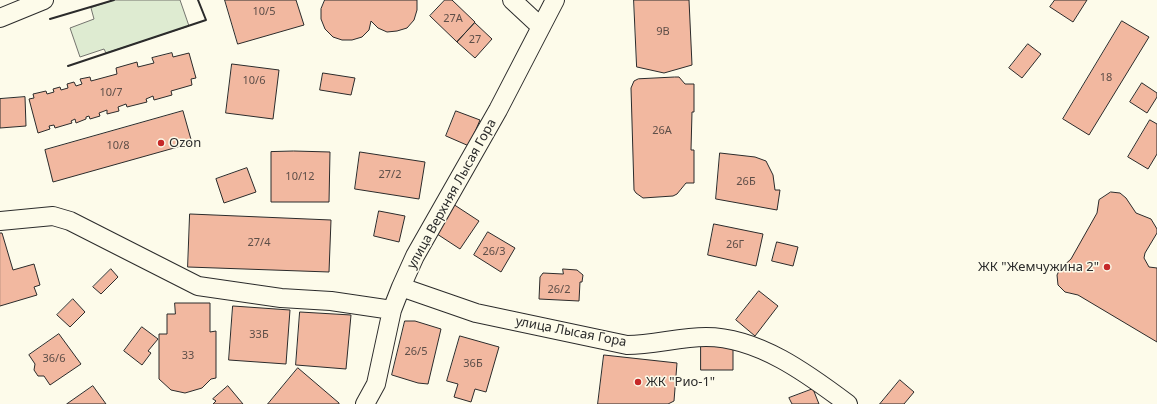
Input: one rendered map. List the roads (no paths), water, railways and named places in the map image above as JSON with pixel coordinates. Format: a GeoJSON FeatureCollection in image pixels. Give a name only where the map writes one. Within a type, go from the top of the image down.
{"type":"FeatureCollection","features":[{"type":"Feature","properties":{"kind":"street"},"geometry":{"type":"LineString","coordinates":[[0,18],[44,0]]}},
{"type":"Feature","properties":{"kind":"street"},"geometry":{"type":"LineString","coordinates":[[512,0],[541,27],[555,0]]}},
{"type":"Feature","properties":{"kind":"street","name":"улица Верхняя Лысая Гора"},"geometry":{"type":"LineString","coordinates":[[365,404],[376,384],[392,310],[415,256],[498,110],[541,27]]}},
{"type":"Feature","properties":{"kind":"street"},"geometry":{"type":"LineString","coordinates":[[0,221],[53,216],[70,221],[198,286],[281,298],[331,301],[392,310]]}},
{"type":"Feature","properties":{"kind":"street","name":"улица Лысая Гора"},"geometry":{"type":"LineString","coordinates":[[401,287],[476,313],[627,345],[649,344],[689,338],[720,338],[734,341],[776,357],[824,386],[848,404]]}},
{"type":"Feature","properties":{"kind":"place","name":"Ozon"},"geometry":{"type":"Point","coordinates":[161,143]}},
{"type":"Feature","properties":{"kind":"place","name":"ЖК \"Жемчужина 2\""},"geometry":{"type":"Point","coordinates":[1107,267]}},
{"type":"Feature","properties":{"kind":"place","name":"ЖК \"Рио-1\""},"geometry":{"type":"Point","coordinates":[638,382]}}]}
